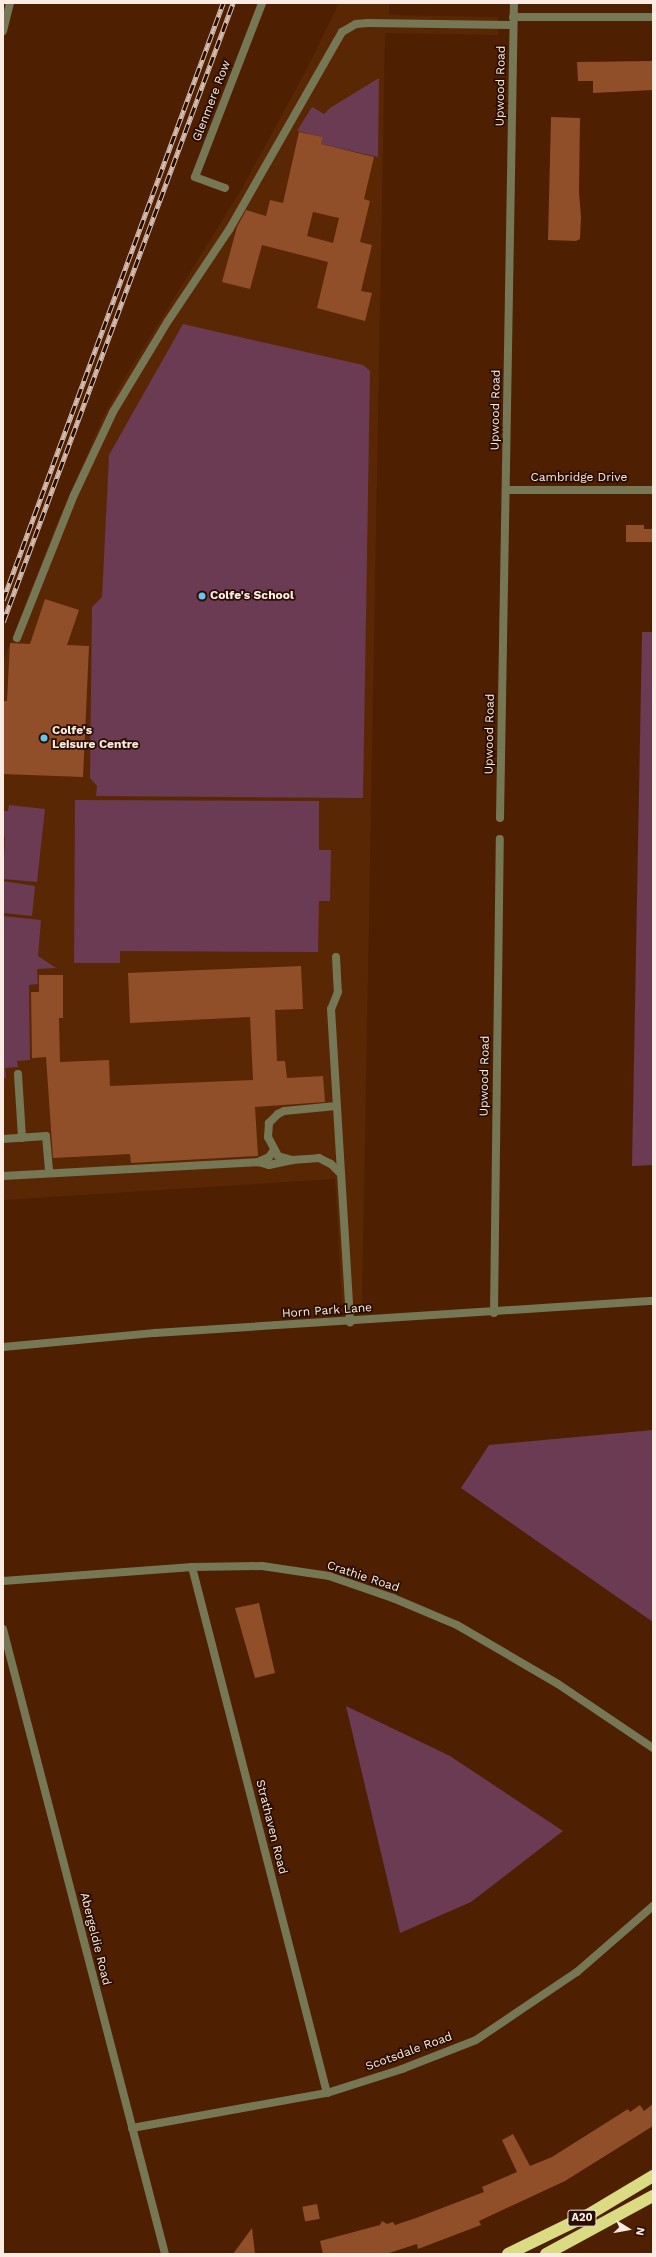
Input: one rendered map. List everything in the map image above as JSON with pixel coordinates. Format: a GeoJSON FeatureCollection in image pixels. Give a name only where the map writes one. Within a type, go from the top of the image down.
{"type":"FeatureCollection","features":[{"type":"Feature","properties":{"kind":"highway","name":"A20"},"geometry":{"type":"LineString","coordinates":[[508,2254],[588,2215],[653,2176]]}},
{"type":"Feature","properties":{"kind":"highway","name":"A20"},"geometry":{"type":"LineString","coordinates":[[546,2254],[653,2196]]}},
{"type":"Feature","properties":{"kind":"street"},"geometry":{"type":"LineString","coordinates":[[3,31],[10,3]]}},
{"type":"Feature","properties":{"kind":"street","name":"Glenmere Row"},"geometry":{"type":"LineString","coordinates":[[225,188],[195,177],[262,3]]}},
{"type":"Feature","properties":{"kind":"street","name":"Upwood Road"},"geometry":{"type":"LineString","coordinates":[[500,818],[514,3]]}},
{"type":"Feature","properties":{"kind":"street"},"geometry":{"type":"LineString","coordinates":[[513,17],[653,17]]}},
{"type":"Feature","properties":{"kind":"street"},"geometry":{"type":"LineString","coordinates":[[17,638],[74,495],[113,412],[168,321],[229,230],[342,32],[356,24],[368,23],[513,26]]}},
{"type":"Feature","properties":{"kind":"street","name":"Cambridge Drive"},"geometry":{"type":"LineString","coordinates":[[506,490],[653,490]]}},
{"type":"Feature","properties":{"kind":"street","name":"Upwood Road"},"geometry":{"type":"LineString","coordinates":[[494,1313],[500,839]]}},
{"type":"Feature","properties":{"kind":"street"},"geometry":{"type":"LineString","coordinates":[[336,957],[338,992],[330,1008],[350,1322]]}},
{"type":"Feature","properties":{"kind":"street"},"geometry":{"type":"LineString","coordinates":[[18,1074],[22,1138]]}},
{"type":"Feature","properties":{"kind":"street"},"geometry":{"type":"LineString","coordinates":[[292,1160],[278,1156],[274,1150],[268,1137],[269,1123],[278,1114],[336,1106]]}},
{"type":"Feature","properties":{"kind":"street"},"geometry":{"type":"LineString","coordinates":[[3,1139],[46,1136],[48,1173]]}},
{"type":"Feature","properties":{"kind":"street"},"geometry":{"type":"LineString","coordinates":[[258,1162],[269,1157],[274,1150]]}},
{"type":"Feature","properties":{"kind":"street"},"geometry":{"type":"LineString","coordinates":[[3,1176],[258,1162],[269,1165],[292,1160],[319,1158],[331,1164],[340,1173]]}},
{"type":"Feature","properties":{"kind":"street","name":"Horn Park Lane"},"geometry":{"type":"LineString","coordinates":[[3,1347],[155,1333],[494,1313],[653,1301]]}},
{"type":"Feature","properties":{"kind":"street","name":"Crathie Road"},"geometry":{"type":"LineString","coordinates":[[3,1581],[192,1567],[262,1566],[328,1576],[393,1598],[457,1625],[558,1684],[653,1748]]}},
{"type":"Feature","properties":{"kind":"street","name":"Strathaven Road"},"geometry":{"type":"LineString","coordinates":[[192,1567],[327,2093]]}},
{"type":"Feature","properties":{"kind":"street","name":"Abergeldie Road"},"geometry":{"type":"LineString","coordinates":[[3,1629],[164,2254]]}},
{"type":"Feature","properties":{"kind":"street","name":"Scotsdale Road"},"geometry":{"type":"LineString","coordinates":[[132,2128],[327,2093],[402,2069],[476,2040],[578,1972],[653,1906]]}},
{"type":"Feature","properties":{"kind":"shaded area","name":"Colfe's School"},"geometry":{"type":"Polygon","coordinates":[[[339,3],[389,3],[389,15],[498,17],[498,35],[385,33],[362,1304],[342,1305],[335,1179],[3,1200],[3,662],[54,530],[103,417],[127,374],[240,192],[309,65],[339,3]]]}},
{"type":"Feature","properties":{"kind":"shaded area"},"geometry":{"type":"Polygon","coordinates":[[[379,78],[378,157],[321,144],[323,137],[297,131],[312,107],[324,114],[330,108],[379,78]]]}},
{"type":"Feature","properties":{"kind":"shaded area"},"geometry":{"type":"Polygon","coordinates":[[[183,324],[363,365],[370,371],[363,798],[96,796],[97,786],[90,778],[92,607],[102,597],[109,455],[183,324]]]}},
{"type":"Feature","properties":{"kind":"shaded area"},"geometry":{"type":"Polygon","coordinates":[[[642,632],[653,632],[653,1165],[632,1166],[642,632]]]}},
{"type":"Feature","properties":{"kind":"shaded area"},"geometry":{"type":"Polygon","coordinates":[[[75,800],[319,801],[319,850],[331,850],[330,901],[319,901],[318,952],[120,951],[120,963],[74,963],[75,800]]]}},
{"type":"Feature","properties":{"kind":"shaded area"},"geometry":{"type":"Polygon","coordinates":[[[9,805],[45,809],[37,882],[3,879],[5,837],[3,837],[3,806],[4,811],[8,811],[9,805]]]}},
{"type":"Feature","properties":{"kind":"shaded area"},"geometry":{"type":"Polygon","coordinates":[[[3,881],[35,886],[32,916],[3,913],[3,881]]]}},
{"type":"Feature","properties":{"kind":"shaded area"},"geometry":{"type":"Polygon","coordinates":[[[3,916],[41,920],[38,956],[56,968],[37,969],[38,984],[29,985],[30,1060],[17,1061],[18,1067],[5,1068],[6,1078],[3,1078],[3,916]]]}},
{"type":"Feature","properties":{"kind":"shaded area"},"geometry":{"type":"Polygon","coordinates":[[[653,1430],[653,1622],[461,1488],[489,1445],[653,1430]]]}},
{"type":"Feature","properties":{"kind":"shaded area"},"geometry":{"type":"Polygon","coordinates":[[[346,1706],[450,1756],[563,1831],[471,1902],[400,1933],[346,1706]]]}},
{"type":"Feature","properties":{"kind":"building"},"geometry":{"type":"Polygon","coordinates":[[[653,61],[653,90],[593,93],[593,81],[578,81],[577,62],[653,61]]]}},
{"type":"Feature","properties":{"kind":"building"},"geometry":{"type":"Polygon","coordinates":[[[551,117],[580,118],[579,192],[581,217],[580,239],[576,241],[548,240],[551,117]]]}},
{"type":"Feature","properties":{"kind":"building"},"geometry":{"type":"Polygon","coordinates":[[[299,132],[323,137],[321,144],[374,157],[364,199],[370,201],[360,242],[372,245],[361,291],[372,293],[365,321],[317,308],[328,262],[262,245],[250,289],[222,282],[237,227],[246,210],[266,216],[270,200],[283,203],[299,132]],[[313,212],[307,236],[333,243],[339,218],[313,212]]]}},
{"type":"Feature","properties":{"kind":"building"},"geometry":{"type":"Polygon","coordinates":[[[626,525],[644,525],[644,529],[653,529],[653,542],[626,542],[626,525]]]}},
{"type":"Feature","properties":{"kind":"building","name":"Colfe's Leisure Centre"},"geometry":{"type":"Polygon","coordinates":[[[45,599],[79,610],[67,645],[89,646],[83,777],[3,774],[3,701],[7,701],[10,643],[30,644],[45,599]]]}},
{"type":"Feature","properties":{"kind":"building"},"geometry":{"type":"Polygon","coordinates":[[[301,966],[303,1009],[275,1010],[277,1061],[285,1061],[287,1078],[323,1076],[325,1102],[255,1107],[258,1156],[131,1163],[130,1154],[53,1158],[46,1057],[32,1058],[31,992],[39,992],[39,975],[63,975],[63,1018],[59,1018],[60,1062],[109,1060],[110,1086],[253,1080],[250,1017],[130,1023],[128,973],[301,966]]]}},
{"type":"Feature","properties":{"kind":"building"},"geometry":{"type":"Polygon","coordinates":[[[259,1603],[275,1673],[255,1678],[235,1608],[259,1603]]]}},
{"type":"Feature","properties":{"kind":"building"},"geometry":{"type":"Polygon","coordinates":[[[653,2104],[653,2126],[565,2181],[479,2221],[481,2225],[418,2249],[417,2244],[386,2254],[323,2254],[320,2241],[380,2225],[382,2221],[387,2224],[393,2222],[395,2225],[416,2218],[484,2192],[482,2187],[517,2172],[502,2140],[513,2134],[530,2166],[552,2157],[628,2109],[630,2112],[640,2105],[644,2111],[653,2104]]]}},
{"type":"Feature","properties":{"kind":"building"},"geometry":{"type":"Polygon","coordinates":[[[317,2204],[320,2219],[305,2222],[302,2207],[317,2204]]]}},
{"type":"Feature","properties":{"kind":"building"},"geometry":{"type":"Polygon","coordinates":[[[252,2228],[255,2254],[233,2254],[252,2228]]]}},
{"type":"Feature","properties":{"kind":"railway"},"geometry":{"type":"LineString","coordinates":[[3,600],[223,3]]}},
{"type":"Feature","properties":{"kind":"railway"},"geometry":{"type":"LineString","coordinates":[[3,622],[233,3]]}},
{"type":"Feature","properties":{"kind":"place","name":"Colfe's School"},"geometry":{"type":"Point","coordinates":[202,596]}},
{"type":"Feature","properties":{"kind":"place","name":"Colfe's Leisure Centre"},"geometry":{"type":"Point","coordinates":[44,738]}}]}
